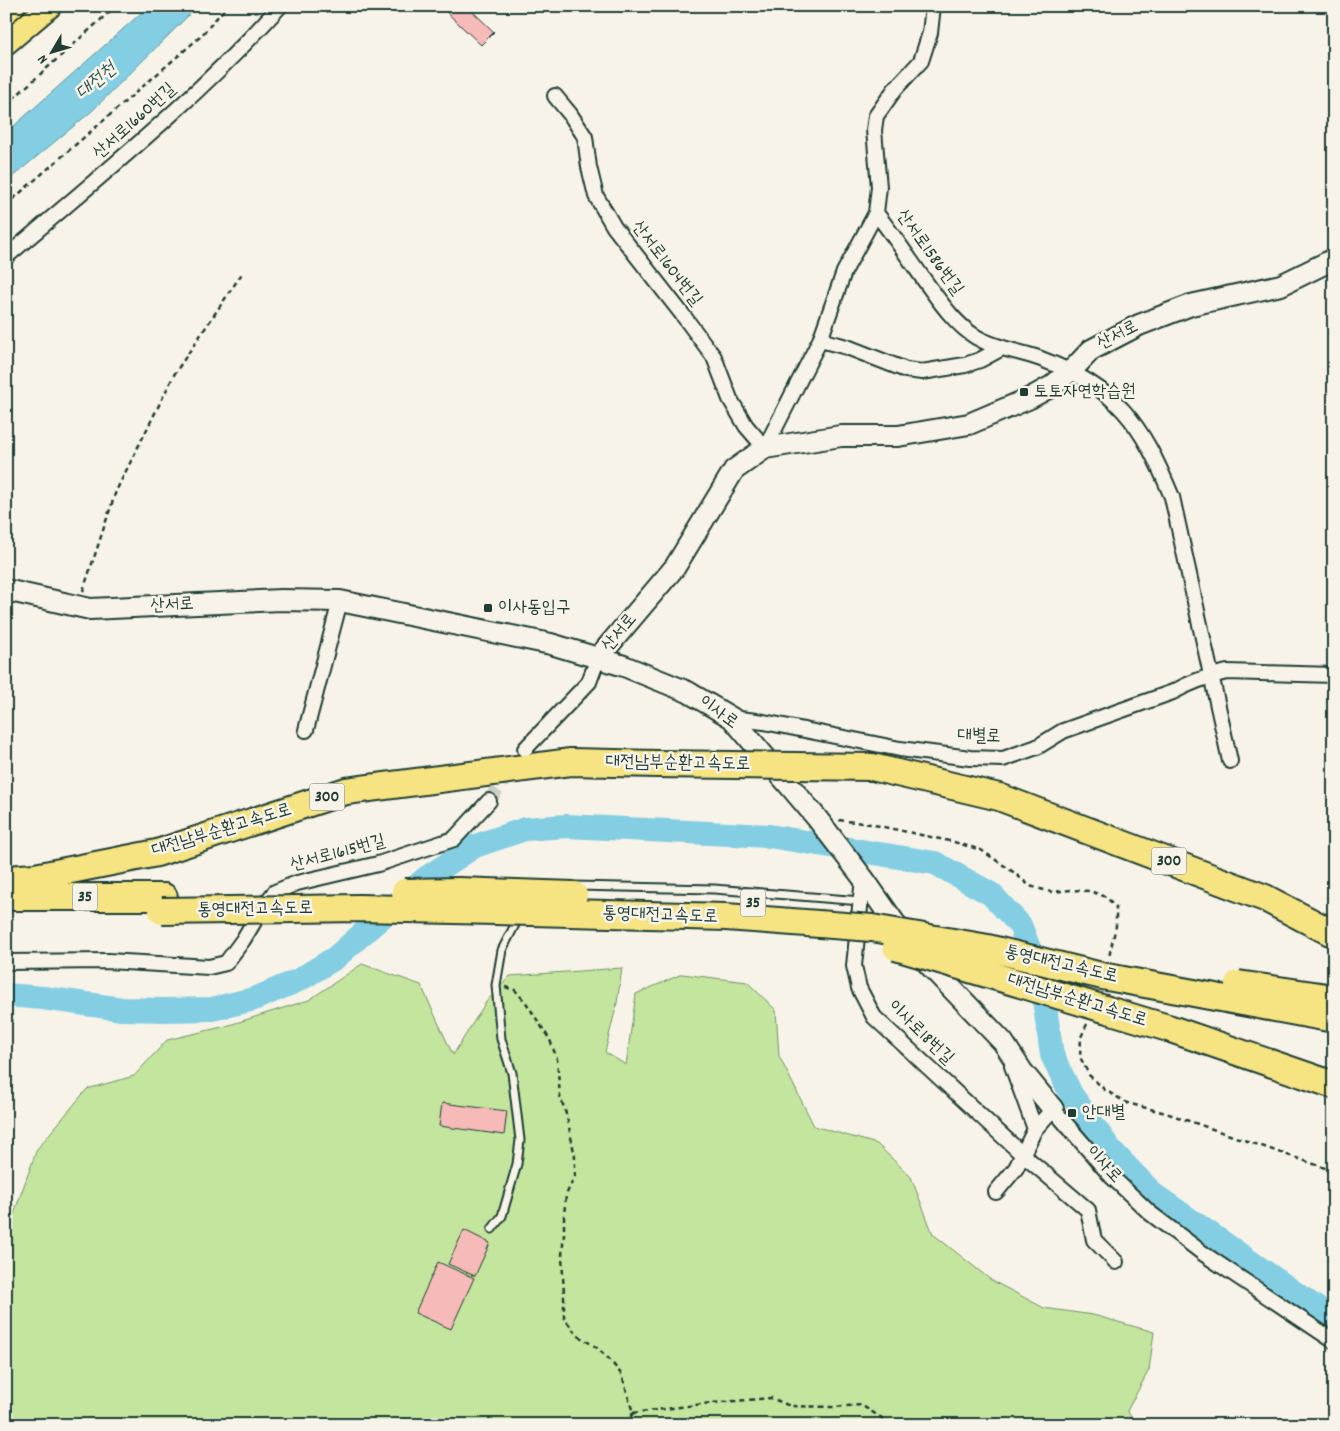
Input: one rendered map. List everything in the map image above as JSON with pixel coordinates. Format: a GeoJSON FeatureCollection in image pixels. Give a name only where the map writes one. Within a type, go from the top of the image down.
{"type":"FeatureCollection","features":[{"type":"Feature","properties":{"kind":"highway","name":"대전남부순환고속도로"},"geometry":{"type":"LineString","coordinates":[[6,878],[35,877],[157,853],[346,791],[571,762],[872,767],[999,796],[1265,898],[1334,934]]}},
{"type":"Feature","properties":{"kind":"highway","name":"통영대전고속도로"},"geometry":{"type":"LineString","coordinates":[[6,914],[163,904],[459,891],[728,901],[873,916],[990,932],[1107,959],[1244,985],[1334,998]]}},
{"type":"Feature","properties":{"kind":"highway","name":"통영대전고속도로"},"geometry":{"type":"LineString","coordinates":[[6,897],[163,904],[726,918],[872,928],[988,948],[1102,976],[1334,1019]]}},
{"type":"Feature","properties":{"kind":"highway","name":"대전남부순환고속도로"},"geometry":{"type":"LineString","coordinates":[[819,924],[1168,1028],[1334,1085]]}},
{"type":"Feature","properties":{"kind":"main road"},"geometry":{"type":"LineString","coordinates":[[6,12],[13,6]]}},
{"type":"Feature","properties":{"kind":"main road"},"geometry":{"type":"LineString","coordinates":[[6,43],[50,6]]}},
{"type":"Feature","properties":{"kind":"street","name":"산서로1660번길"},"geometry":{"type":"LineString","coordinates":[[6,257],[178,110],[250,41],[280,6]]}},
{"type":"Feature","properties":{"kind":"street","name":"산서로1586번길"},"geometry":{"type":"LineString","coordinates":[[933,6],[930,34],[921,61],[895,89],[876,116],[874,152],[879,187],[876,213],[941,303],[959,324],[976,337],[1002,348],[1071,371]]}},
{"type":"Feature","properties":{"kind":"street","name":"산서로1604번길"},"geometry":{"type":"LineString","coordinates":[[555,96],[585,137],[589,167],[596,196],[614,228],[714,358],[730,399],[746,426],[765,448]]}},
{"type":"Feature","properties":{"kind":"street","name":"산서로"},"geometry":{"type":"LineString","coordinates":[[765,448],[820,340],[844,272],[876,213]]}},
{"type":"Feature","properties":{"kind":"street","name":"산서로"},"geometry":{"type":"LineString","coordinates":[[6,590],[90,609],[281,600],[340,601],[551,644],[598,658],[675,567],[734,470],[765,448],[841,436],[898,436],[969,424],[1030,398],[1052,386],[1071,371],[1091,350],[1139,324],[1191,305],[1281,285],[1334,259]]}},
{"type":"Feature","properties":{"kind":"street"},"geometry":{"type":"LineString","coordinates":[[820,340],[847,347],[906,370],[922,372],[965,365],[980,360],[1002,348]]}},
{"type":"Feature","properties":{"kind":"street"},"geometry":{"type":"LineString","coordinates":[[1071,371],[1105,392],[1124,409],[1158,463],[1172,497],[1230,761]]}},
{"type":"Feature","properties":{"kind":"street"},"geometry":{"type":"LineString","coordinates":[[306,730],[340,601]]}},
{"type":"Feature","properties":{"kind":"street"},"geometry":{"type":"LineString","coordinates":[[525,749],[590,682],[598,658]]}},
{"type":"Feature","properties":{"kind":"street","name":"이사로"},"geometry":{"type":"LineString","coordinates":[[598,658],[624,666],[688,692],[732,718],[816,817],[911,946],[1002,1042],[1022,1071],[1112,1177],[1150,1213],[1204,1254],[1334,1340]]}},
{"type":"Feature","properties":{"kind":"street","name":"대별로"},"geometry":{"type":"LineString","coordinates":[[732,718],[764,722],[900,749],[970,758],[1003,759],[1037,747],[1063,731],[1174,692],[1189,683],[1212,675],[1227,672],[1334,675]]}},
{"type":"Feature","properties":{"kind":"street","name":"산서로1615번길"},"geometry":{"type":"LineString","coordinates":[[6,962],[108,961],[209,967],[226,963],[243,940],[264,905],[275,892],[297,883],[378,864],[454,839],[489,801]]}},
{"type":"Feature","properties":{"kind":"street","name":"이사로18번길"},"geometry":{"type":"LineString","coordinates":[[861,876],[862,901],[854,966],[859,988],[874,1017],[1022,1154],[1088,1210],[1094,1240],[1116,1262]]}},
{"type":"Feature","properties":{"kind":"street"},"geometry":{"type":"LineString","coordinates":[[1002,1042],[1035,1129]]}},
{"type":"Feature","properties":{"kind":"street"},"geometry":{"type":"LineString","coordinates":[[996,1192],[1016,1168],[1035,1129],[1053,1109]]}},
{"type":"Feature","properties":{"kind":"lane"},"geometry":{"type":"LineString","coordinates":[[492,1229],[502,1216],[517,1164],[520,1140],[512,1073],[501,1039],[496,985],[502,950],[535,888],[560,886]]}},
{"type":"Feature","properties":{"kind":"lane"},"geometry":{"type":"LineString","coordinates":[[569,886],[714,889],[862,901]]}},
{"type":"Feature","properties":{"kind":"path"},"geometry":{"type":"LineString","coordinates":[[6,106],[116,6]]}},
{"type":"Feature","properties":{"kind":"path"},"geometry":{"type":"LineString","coordinates":[[6,205],[201,36],[227,6]]}},
{"type":"Feature","properties":{"kind":"path"},"geometry":{"type":"LineString","coordinates":[[78,607],[116,491],[175,373],[243,272]]}},
{"type":"Feature","properties":{"kind":"path"},"geometry":{"type":"LineString","coordinates":[[496,985],[515,990],[527,1004],[550,1040],[557,1059],[560,1096],[567,1117],[575,1157],[575,1176],[566,1194],[564,1215],[562,1255],[564,1318],[577,1335],[596,1346],[609,1358],[622,1375],[633,1413],[626,1425]]}},
{"type":"Feature","properties":{"kind":"path"},"geometry":{"type":"LineString","coordinates":[[633,1413],[710,1403],[771,1398],[790,1406],[833,1407],[861,1405],[893,1425]]}},
{"type":"Feature","properties":{"kind":"green space"},"geometry":{"type":"Polygon","coordinates":[[[362,964],[421,985],[453,1055],[486,1002],[510,976],[622,968],[617,1003],[605,1052],[626,1065],[636,994],[682,974],[747,982],[776,1010],[779,1056],[814,1126],[877,1144],[911,1177],[933,1234],[991,1280],[1044,1308],[1093,1315],[1154,1332],[1149,1370],[1127,1411],[1137,1425],[6,1425],[6,1236],[37,1149],[87,1089],[134,1076],[167,1040],[226,1026],[309,1000],[362,964]]]}},
{"type":"Feature","properties":{"kind":"water","name":"대전천"},"geometry":{"type":"Polygon","coordinates":[[[149,6],[198,6],[92,111],[6,182],[6,133],[149,6]]]}},
{"type":"Feature","properties":{"kind":"building"},"geometry":{"type":"Polygon","coordinates":[[[440,6],[467,6],[494,32],[481,45],[440,6]]]}},
{"type":"Feature","properties":{"kind":"building"},"geometry":{"type":"Polygon","coordinates":[[[442,1103],[507,1111],[504,1135],[439,1126],[442,1103]]]}},
{"type":"Feature","properties":{"kind":"building"},"geometry":{"type":"Polygon","coordinates":[[[464,1230],[490,1243],[475,1276],[448,1264],[464,1230]]]}},
{"type":"Feature","properties":{"kind":"building"},"geometry":{"type":"Polygon","coordinates":[[[438,1262],[474,1278],[451,1329],[415,1313],[438,1262]]]}},
{"type":"Feature","properties":{"kind":"waterway"},"geometry":{"type":"LineString","coordinates":[[6,995],[122,1009],[164,1010],[212,1009],[254,999],[299,980],[335,958],[426,878],[475,846],[525,829],[566,826],[769,836],[935,863],[991,894],[1020,925],[1041,979],[1052,1055],[1071,1094],[1110,1149],[1153,1194],[1334,1320]]}},
{"type":"Feature","properties":{"kind":"tunnel"},"geometry":{"type":"LineString","coordinates":[[489,801],[511,769]]}},
{"type":"Feature","properties":{"kind":"place","name":"토토자연학습원"},"geometry":{"type":"Point","coordinates":[1024,392]}},
{"type":"Feature","properties":{"kind":"place","name":"이사동입구"},"geometry":{"type":"Point","coordinates":[488,608]}},
{"type":"Feature","properties":{"kind":"place","name":"안대별"},"geometry":{"type":"Point","coordinates":[1072,1113]}}]}
